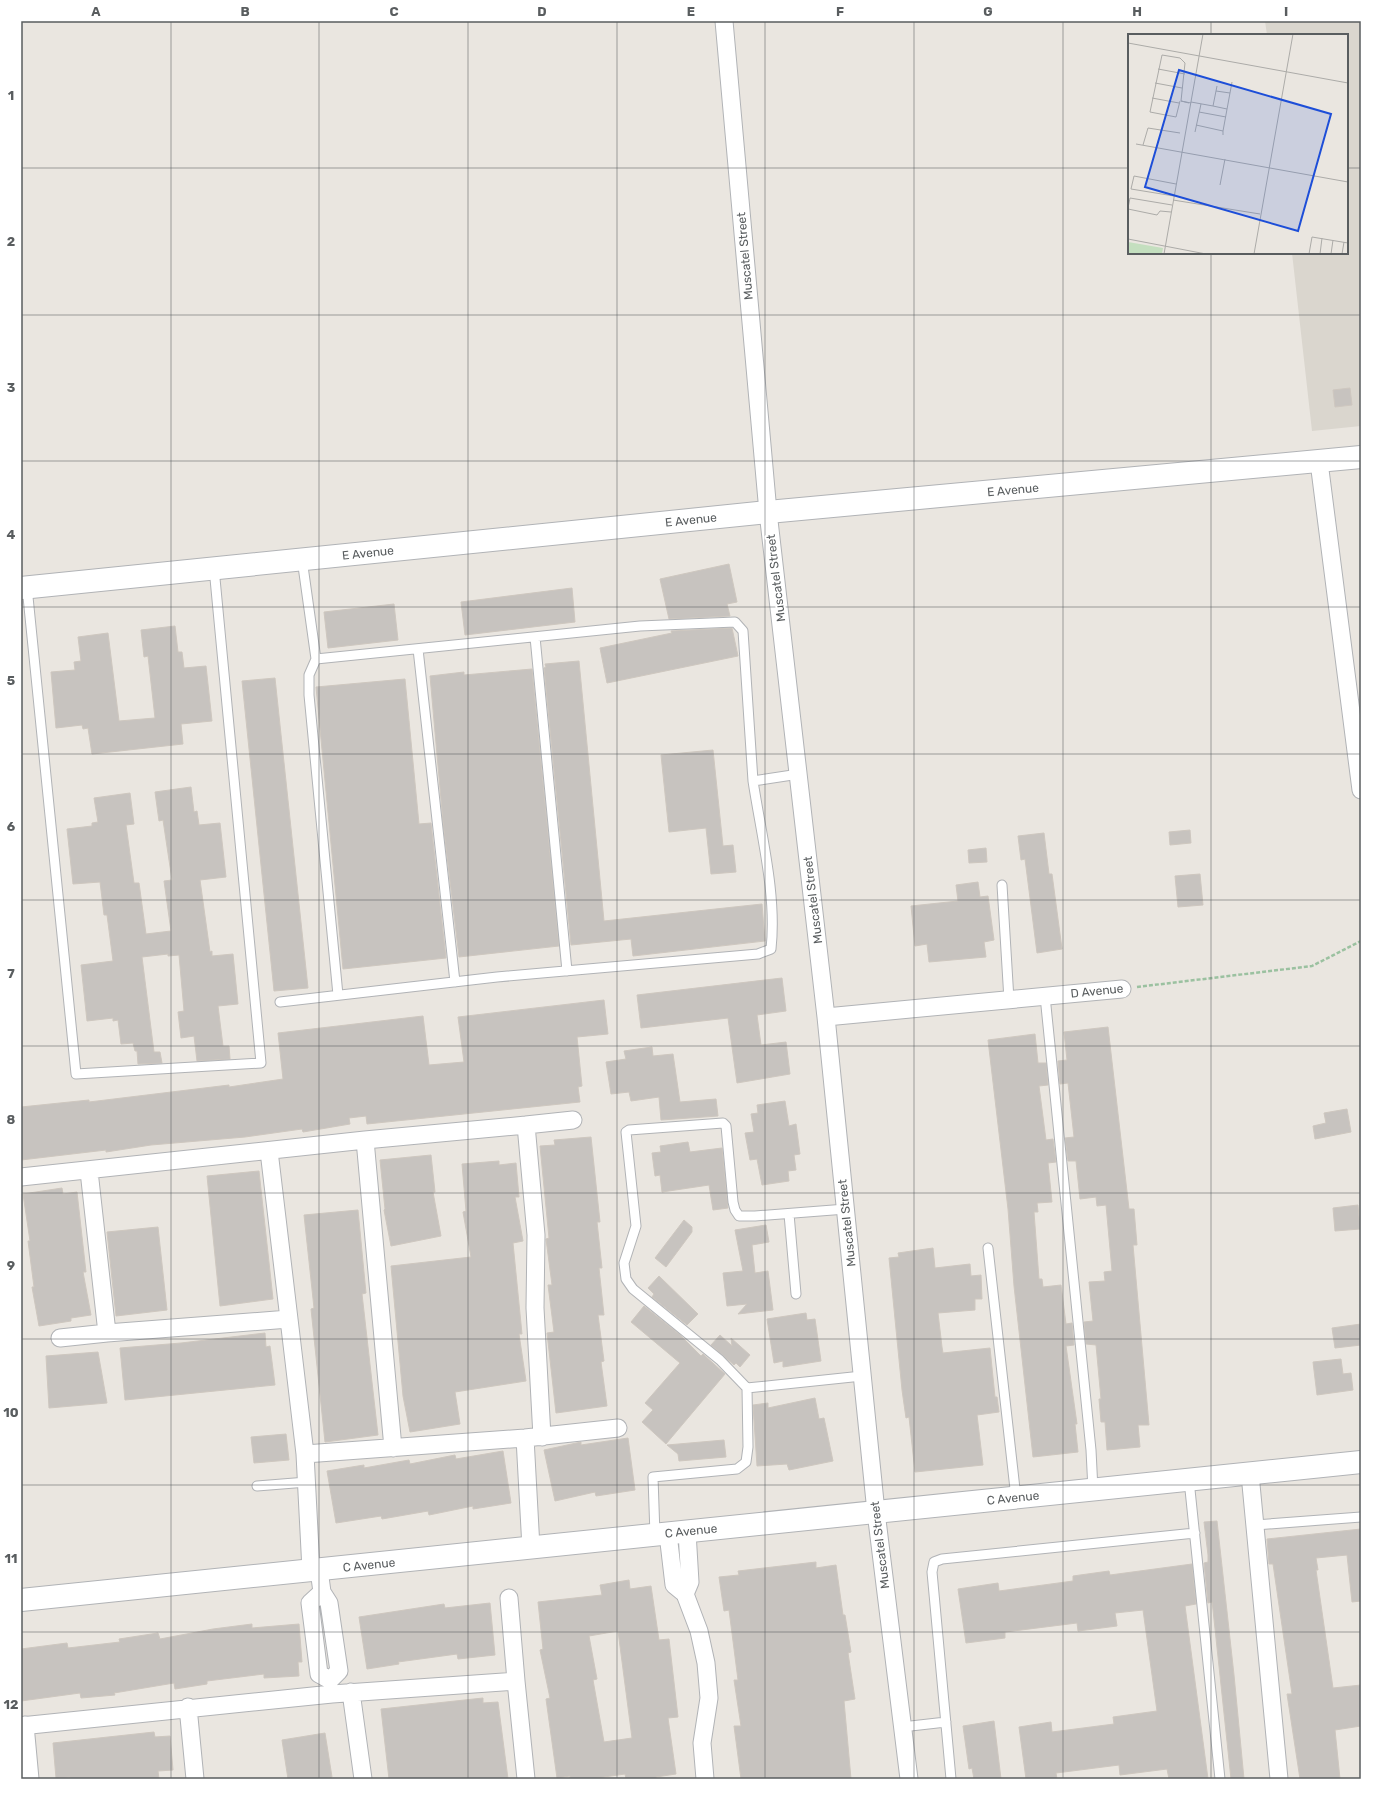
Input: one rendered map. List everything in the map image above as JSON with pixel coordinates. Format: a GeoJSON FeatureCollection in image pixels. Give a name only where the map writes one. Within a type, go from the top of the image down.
{"type":"FeatureCollection","features":[{"type":"Feature","properties":{"kind":"street","name":"Muscatel Street"},"geometry":{"type":"LineString","coordinates":[[724,21],[768,512],[826,1017],[876,1512],[909,1779]]}},
{"type":"Feature","properties":{"kind":"street","name":"E Avenue"},"geometry":{"type":"LineString","coordinates":[[24,587],[768,512],[1361,457]]}},
{"type":"Feature","properties":{"kind":"street"},"geometry":{"type":"LineString","coordinates":[[1319,462],[1361,790]]}},
{"type":"Feature","properties":{"kind":"street","name":"D Avenue"},"geometry":{"type":"LineString","coordinates":[[826,1017],[1122,989]]}},
{"type":"Feature","properties":{"kind":"street"},"geometry":{"type":"LineString","coordinates":[[21,1177],[365,1140],[573,1120]]}},
{"type":"Feature","properties":{"kind":"street"},"geometry":{"type":"LineString","coordinates":[[526,1125],[536,1235],[535,1308],[542,1437]]}},
{"type":"Feature","properties":{"kind":"street"},"geometry":{"type":"LineString","coordinates":[[365,1140],[394,1448]]}},
{"type":"Feature","properties":{"kind":"street"},"geometry":{"type":"LineString","coordinates":[[269,1150],[305,1454],[315,1570],[322,1592],[310,1603],[319,1674],[331,1687]]}},
{"type":"Feature","properties":{"kind":"street"},"geometry":{"type":"LineString","coordinates":[[89,1170],[107,1333]]}},
{"type":"Feature","properties":{"kind":"street"},"geometry":{"type":"LineString","coordinates":[[60,1338],[289,1319]]}},
{"type":"Feature","properties":{"kind":"street"},"geometry":{"type":"LineString","coordinates":[[305,1454],[542,1437],[618,1428]]}},
{"type":"Feature","properties":{"kind":"street"},"geometry":{"type":"LineString","coordinates":[[525,1438],[532,1548]]}},
{"type":"Feature","properties":{"kind":"street","name":"C Avenue"},"geometry":{"type":"LineString","coordinates":[[21,1600],[1361,1462]]}},
{"type":"Feature","properties":{"kind":"street"},"geometry":{"type":"LineString","coordinates":[[1250,1474],[1279,1779]]}},
{"type":"Feature","properties":{"kind":"street"},"geometry":{"type":"LineString","coordinates":[[670,1533],[690,1582],[685,1594],[699,1631],[706,1664],[709,1698],[702,1743],[705,1779]]}},
{"type":"Feature","properties":{"kind":"street"},"geometry":{"type":"LineString","coordinates":[[509,1598],[526,1779]]}},
{"type":"Feature","properties":{"kind":"street"},"geometry":{"type":"LineString","coordinates":[[30,1779],[23,1725],[188,1707],[331,1687],[351,1692],[516,1681]]}},
{"type":"Feature","properties":{"kind":"street"},"geometry":{"type":"LineString","coordinates":[[351,1692],[363,1779]]}},
{"type":"Feature","properties":{"kind":"street"},"geometry":{"type":"LineString","coordinates":[[188,1707],[195,1779]]}},
{"type":"Feature","properties":{"kind":"lane"},"geometry":{"type":"LineString","coordinates":[[302,559],[316,659],[309,676],[309,695],[338,995]]}},
{"type":"Feature","properties":{"kind":"lane"},"geometry":{"type":"LineString","coordinates":[[24,587],[33,642],[76,1074],[261,1063],[214,568]]}},
{"type":"Feature","properties":{"kind":"lane"},"geometry":{"type":"LineString","coordinates":[[280,1002],[455,982],[758,954],[771,949],[773,932],[768,876],[753,781],[743,631],[735,622],[640,626],[316,659]]}},
{"type":"Feature","properties":{"kind":"lane"},"geometry":{"type":"LineString","coordinates":[[534,637],[567,971]]}},
{"type":"Feature","properties":{"kind":"lane"},"geometry":{"type":"LineString","coordinates":[[418,648],[455,982]]}},
{"type":"Feature","properties":{"kind":"lane"},"geometry":{"type":"LineString","coordinates":[[753,781],[798,774]]}},
{"type":"Feature","properties":{"kind":"lane"},"geometry":{"type":"LineString","coordinates":[[1002,885],[1009,1000]]}},
{"type":"Feature","properties":{"kind":"lane"},"geometry":{"type":"LineString","coordinates":[[1044,996],[1090,1434],[1093,1490]]}},
{"type":"Feature","properties":{"kind":"lane"},"geometry":{"type":"LineString","coordinates":[[670,1533],[653,1477],[737,1469],[746,1462],[748,1447],[747,1388],[720,1360],[633,1289],[626,1279],[624,1263],[636,1226],[626,1132],[629,1130],[723,1123],[726,1126],[734,1210],[739,1216],[789,1214],[846,1209]]}},
{"type":"Feature","properties":{"kind":"lane"},"geometry":{"type":"LineString","coordinates":[[789,1214],[796,1294]]}},
{"type":"Feature","properties":{"kind":"lane"},"geometry":{"type":"LineString","coordinates":[[988,1248],[1016,1498]]}},
{"type":"Feature","properties":{"kind":"lane"},"geometry":{"type":"LineString","coordinates":[[747,1388],[862,1376]]}},
{"type":"Feature","properties":{"kind":"lane"},"geometry":{"type":"LineString","coordinates":[[1189,1480],[1220,1779]]}},
{"type":"Feature","properties":{"kind":"lane"},"geometry":{"type":"LineString","coordinates":[[257,1486],[307,1482]]}},
{"type":"Feature","properties":{"kind":"lane"},"geometry":{"type":"LineString","coordinates":[[1255,1525],[1361,1517]]}},
{"type":"Feature","properties":{"kind":"lane"},"geometry":{"type":"LineString","coordinates":[[951,1779],[932,1572],[934,1562],[942,1559],[1195,1533]]}},
{"type":"Feature","properties":{"kind":"lane"},"geometry":{"type":"LineString","coordinates":[[902,1726],[946,1722]]}},
{"type":"Feature","properties":{"kind":"path","name":"D Avenue"},"geometry":{"type":"LineString","coordinates":[[1122,989],[1312,966],[1361,941]]}},
{"type":"Feature","properties":{"kind":"shaded area"},"geometry":{"type":"Polygon","coordinates":[[[1265,21],[1361,21],[1361,426],[1312,431],[1292,254],[1348,254],[1348,34],[1267,34],[1265,21]]]}},
{"type":"Feature","properties":{"kind":"building"},"geometry":{"type":"Polygon","coordinates":[[[1350,388],[1352,405],[1335,407],[1333,390],[1350,388]]]}},
{"type":"Feature","properties":{"kind":"building"},"geometry":{"type":"Polygon","coordinates":[[[729,564],[737,602],[727,604],[730,616],[669,619],[660,579],[729,564]]]}},
{"type":"Feature","properties":{"kind":"building"},"geometry":{"type":"Polygon","coordinates":[[[572,588],[575,622],[465,635],[461,602],[572,588]]]}},
{"type":"Feature","properties":{"kind":"building"},"geometry":{"type":"Polygon","coordinates":[[[394,604],[398,640],[328,648],[324,612],[394,604]]]}},
{"type":"Feature","properties":{"kind":"building"},"geometry":{"type":"Polygon","coordinates":[[[175,626],[178,652],[182,652],[184,668],[206,666],[212,721],[181,724],[183,744],[92,754],[88,728],[83,729],[82,725],[56,728],[51,672],[75,670],[74,662],[81,661],[78,637],[108,633],[119,721],[155,718],[148,656],[144,657],[141,630],[175,626]]]}},
{"type":"Feature","properties":{"kind":"building"},"geometry":{"type":"Polygon","coordinates":[[[732,628],[738,656],[607,683],[600,648],[672,633],[671,631],[732,628]]]}},
{"type":"Feature","properties":{"kind":"building"},"geometry":{"type":"Polygon","coordinates":[[[579,661],[604,921],[762,904],[765,941],[633,956],[631,939],[571,945],[544,668],[546,667],[545,664],[579,661]]]}},
{"type":"Feature","properties":{"kind":"building"},"geometry":{"type":"Polygon","coordinates":[[[532,669],[559,946],[459,957],[443,822],[430,676],[464,672],[464,675],[532,669]]]}},
{"type":"Feature","properties":{"kind":"building"},"geometry":{"type":"Polygon","coordinates":[[[275,678],[308,988],[274,991],[242,681],[275,678]]]}},
{"type":"Feature","properties":{"kind":"building"},"geometry":{"type":"Polygon","coordinates":[[[405,679],[419,824],[431,823],[446,958],[343,969],[316,687],[405,679]]]}},
{"type":"Feature","properties":{"kind":"building"},"geometry":{"type":"Polygon","coordinates":[[[713,750],[723,846],[733,845],[736,872],[711,874],[706,828],[669,832],[661,755],[713,750]]]}},
{"type":"Feature","properties":{"kind":"building"},"geometry":{"type":"Polygon","coordinates":[[[191,787],[194,812],[197,811],[199,825],[220,823],[226,877],[200,880],[210,952],[212,951],[212,956],[233,954],[238,1004],[218,1006],[223,1046],[229,1046],[230,1059],[197,1061],[194,1036],[181,1038],[178,1012],[184,1011],[179,955],[168,956],[168,954],[142,957],[154,1052],[160,1052],[162,1063],[138,1064],[137,1051],[135,1051],[133,1043],[121,1044],[118,1020],[113,1021],[113,1018],[87,1021],[81,965],[113,961],[107,915],[104,915],[100,882],[73,884],[67,829],[92,826],[92,823],[98,822],[94,798],[130,793],[134,824],[126,825],[134,883],[139,883],[146,934],[171,931],[164,881],[172,880],[163,820],[159,821],[155,792],[191,787]]]}},
{"type":"Feature","properties":{"kind":"building"},"geometry":{"type":"Polygon","coordinates":[[[1190,830],[1191,843],[1170,845],[1169,832],[1190,830]]]}},
{"type":"Feature","properties":{"kind":"building"},"geometry":{"type":"Polygon","coordinates":[[[1044,833],[1049,874],[1052,874],[1062,949],[1037,953],[1025,859],[1021,860],[1018,836],[1044,833]]]}},
{"type":"Feature","properties":{"kind":"building"},"geometry":{"type":"Polygon","coordinates":[[[986,848],[987,862],[969,863],[968,850],[986,848]]]}},
{"type":"Feature","properties":{"kind":"building"},"geometry":{"type":"Polygon","coordinates":[[[1200,874],[1203,905],[1178,907],[1175,876],[1200,874]]]}},
{"type":"Feature","properties":{"kind":"building"},"geometry":{"type":"Polygon","coordinates":[[[978,882],[980,897],[988,896],[994,940],[984,942],[986,957],[929,962],[927,944],[915,946],[911,906],[958,901],[956,885],[978,882]]]}},
{"type":"Feature","properties":{"kind":"building"},"geometry":{"type":"Polygon","coordinates":[[[782,978],[786,1011],[757,1015],[761,1045],[786,1042],[790,1074],[737,1083],[728,1018],[641,1028],[637,995],[782,978]]]}},
{"type":"Feature","properties":{"kind":"building"},"geometry":{"type":"Polygon","coordinates":[[[604,1000],[608,1034],[577,1037],[582,1086],[578,1087],[580,1102],[367,1124],[366,1116],[349,1118],[350,1124],[303,1132],[302,1129],[245,1137],[151,1145],[106,1152],[106,1150],[21,1160],[21,1107],[89,1100],[89,1102],[229,1085],[229,1087],[283,1079],[278,1033],[423,1016],[429,1065],[464,1062],[458,1017],[604,1000]]]}},
{"type":"Feature","properties":{"kind":"building"},"geometry":{"type":"Polygon","coordinates":[[[1108,1027],[1129,1209],[1134,1209],[1137,1245],[1133,1245],[1149,1425],[1138,1425],[1140,1447],[1107,1450],[1105,1422],[1101,1422],[1099,1399],[1101,1399],[1096,1345],[1086,1344],[1084,1322],[1093,1321],[1089,1282],[1105,1281],[1104,1272],[1112,1271],[1106,1205],[1097,1206],[1096,1197],[1080,1199],[1076,1161],[1068,1161],[1065,1138],[1074,1137],[1068,1083],[1060,1084],[1058,1061],[1067,1060],[1064,1032],[1108,1027]]]}},
{"type":"Feature","properties":{"kind":"building"},"geometry":{"type":"Polygon","coordinates":[[[1035,1034],[1038,1063],[1046,1063],[1048,1085],[1039,1086],[1046,1140],[1053,1139],[1056,1162],[1048,1163],[1052,1202],[1037,1203],[1038,1212],[1034,1212],[1039,1279],[1042,1279],[1043,1287],[1061,1285],[1066,1324],[1072,1323],[1074,1345],[1066,1346],[1077,1424],[1075,1424],[1078,1452],[1033,1457],[1014,1286],[1008,1209],[988,1040],[1035,1034]]]}},
{"type":"Feature","properties":{"kind":"building"},"geometry":{"type":"Polygon","coordinates":[[[652,1047],[653,1056],[673,1054],[680,1102],[716,1099],[718,1116],[661,1120],[659,1097],[631,1101],[629,1092],[611,1094],[606,1062],[626,1059],[624,1051],[652,1047]]]}},
{"type":"Feature","properties":{"kind":"building"},"geometry":{"type":"Polygon","coordinates":[[[785,1101],[789,1126],[796,1124],[800,1154],[794,1155],[796,1170],[788,1171],[789,1181],[762,1185],[757,1159],[750,1160],[745,1133],[754,1132],[751,1114],[758,1113],[757,1105],[785,1101]]]}},
{"type":"Feature","properties":{"kind":"building"},"geometry":{"type":"Polygon","coordinates":[[[1347,1109],[1351,1132],[1315,1139],[1313,1126],[1326,1123],[1324,1113],[1347,1109]]]}},
{"type":"Feature","properties":{"kind":"building"},"geometry":{"type":"Polygon","coordinates":[[[591,1137],[600,1222],[597,1222],[602,1268],[599,1268],[604,1315],[598,1315],[604,1361],[601,1362],[607,1406],[556,1413],[547,1333],[554,1332],[548,1285],[552,1285],[546,1239],[549,1238],[540,1146],[555,1145],[554,1140],[591,1137]]]}},
{"type":"Feature","properties":{"kind":"building"},"geometry":{"type":"Polygon","coordinates":[[[688,1142],[690,1152],[722,1148],[728,1208],[713,1210],[709,1185],[662,1192],[660,1175],[655,1176],[652,1153],[661,1152],[660,1146],[688,1142]]]}},
{"type":"Feature","properties":{"kind":"building"},"geometry":{"type":"Polygon","coordinates":[[[431,1155],[435,1192],[433,1192],[441,1236],[391,1246],[384,1210],[380,1160],[431,1155]]]}},
{"type":"Feature","properties":{"kind":"building"},"geometry":{"type":"Polygon","coordinates":[[[499,1161],[499,1165],[516,1163],[519,1197],[515,1197],[523,1241],[513,1243],[522,1334],[519,1334],[526,1381],[455,1392],[460,1424],[410,1432],[403,1396],[391,1266],[471,1257],[463,1212],[466,1211],[462,1164],[499,1161]]]}},
{"type":"Feature","properties":{"kind":"building"},"geometry":{"type":"Polygon","coordinates":[[[259,1171],[273,1299],[220,1306],[207,1176],[259,1171]]]}},
{"type":"Feature","properties":{"kind":"building"},"geometry":{"type":"Polygon","coordinates":[[[62,1188],[63,1194],[77,1192],[86,1272],[83,1272],[91,1315],[71,1318],[71,1321],[39,1326],[32,1287],[34,1287],[28,1241],[30,1241],[23,1194],[62,1188]]]}},
{"type":"Feature","properties":{"kind":"building"},"geometry":{"type":"Polygon","coordinates":[[[1358,1205],[1360,1229],[1335,1231],[1333,1208],[1358,1205]]]}},
{"type":"Feature","properties":{"kind":"building"},"geometry":{"type":"Polygon","coordinates":[[[358,1210],[366,1293],[362,1294],[378,1435],[325,1442],[311,1309],[314,1308],[304,1215],[358,1210]]]}},
{"type":"Feature","properties":{"kind":"building"},"geometry":{"type":"Polygon","coordinates":[[[684,1220],[692,1227],[692,1232],[666,1267],[655,1258],[684,1220]]]}},
{"type":"Feature","properties":{"kind":"building"},"geometry":{"type":"Polygon","coordinates":[[[766,1225],[769,1242],[752,1245],[755,1273],[768,1271],[773,1310],[738,1314],[747,1304],[727,1306],[723,1273],[743,1271],[735,1230],[766,1225]]]}},
{"type":"Feature","properties":{"kind":"building"},"geometry":{"type":"Polygon","coordinates":[[[158,1227],[167,1310],[116,1316],[107,1232],[158,1227]]]}},
{"type":"Feature","properties":{"kind":"building"},"geometry":{"type":"Polygon","coordinates":[[[933,1248],[935,1268],[970,1264],[971,1276],[981,1275],[982,1299],[975,1299],[975,1310],[938,1313],[942,1347],[943,1353],[990,1348],[995,1397],[997,1397],[999,1412],[977,1415],[983,1465],[915,1472],[909,1417],[906,1418],[902,1390],[889,1258],[899,1257],[898,1253],[933,1248]]]}},
{"type":"Feature","properties":{"kind":"building"},"geometry":{"type":"Polygon","coordinates":[[[659,1276],[698,1314],[687,1325],[652,1297],[654,1294],[648,1288],[659,1276]]]}},
{"type":"Feature","properties":{"kind":"building"},"geometry":{"type":"Polygon","coordinates":[[[644,1306],[679,1334],[701,1356],[703,1354],[725,1374],[666,1444],[642,1422],[653,1410],[645,1403],[680,1363],[631,1322],[644,1306]]]}},
{"type":"Feature","properties":{"kind":"building"},"geometry":{"type":"Polygon","coordinates":[[[806,1313],[807,1320],[815,1319],[821,1361],[783,1367],[783,1361],[774,1363],[767,1319],[806,1313]]]}},
{"type":"Feature","properties":{"kind":"building"},"geometry":{"type":"Polygon","coordinates":[[[1361,1324],[1361,1345],[1335,1348],[1332,1328],[1361,1324]]]}},
{"type":"Feature","properties":{"kind":"building"},"geometry":{"type":"Polygon","coordinates":[[[265,1333],[266,1347],[270,1346],[275,1385],[125,1400],[120,1348],[181,1343],[265,1333]]]}},
{"type":"Feature","properties":{"kind":"building"},"geometry":{"type":"Polygon","coordinates":[[[720,1335],[732,1346],[731,1338],[750,1355],[740,1367],[736,1363],[734,1365],[711,1345],[720,1335]]]}},
{"type":"Feature","properties":{"kind":"building"},"geometry":{"type":"Polygon","coordinates":[[[98,1352],[107,1403],[49,1408],[46,1356],[98,1352]]]}},
{"type":"Feature","properties":{"kind":"building"},"geometry":{"type":"Polygon","coordinates":[[[1341,1359],[1343,1374],[1351,1373],[1353,1390],[1317,1395],[1313,1362],[1341,1359]]]}},
{"type":"Feature","properties":{"kind":"building"},"geometry":{"type":"Polygon","coordinates":[[[815,1398],[819,1419],[824,1418],[833,1461],[789,1470],[787,1464],[757,1466],[753,1405],[768,1403],[768,1408],[815,1398]]]}},
{"type":"Feature","properties":{"kind":"building"},"geometry":{"type":"Polygon","coordinates":[[[286,1434],[289,1460],[254,1463],[251,1437],[286,1434]]]}},
{"type":"Feature","properties":{"kind":"building"},"geometry":{"type":"Polygon","coordinates":[[[628,1438],[635,1490],[596,1496],[595,1492],[555,1501],[544,1450],[581,1442],[581,1445],[628,1438]]]}},
{"type":"Feature","properties":{"kind":"building"},"geometry":{"type":"Polygon","coordinates":[[[724,1440],[726,1457],[679,1461],[678,1454],[667,1445],[724,1440]]]}},
{"type":"Feature","properties":{"kind":"building"},"geometry":{"type":"Polygon","coordinates":[[[503,1451],[511,1503],[473,1509],[473,1506],[429,1515],[428,1511],[382,1519],[381,1516],[336,1523],[327,1471],[364,1465],[364,1468],[409,1460],[410,1464],[455,1455],[456,1459],[503,1451]]]}},
{"type":"Feature","properties":{"kind":"building"},"geometry":{"type":"Polygon","coordinates":[[[1217,1521],[1244,1779],[1231,1779],[1212,1602],[1208,1603],[1204,1563],[1208,1562],[1208,1555],[1204,1522],[1217,1521]]]}},
{"type":"Feature","properties":{"kind":"building"},"geometry":{"type":"Polygon","coordinates":[[[1361,1529],[1361,1601],[1352,1602],[1347,1555],[1316,1558],[1318,1570],[1316,1570],[1333,1688],[1361,1685],[1361,1726],[1335,1730],[1340,1779],[1300,1779],[1287,1694],[1292,1694],[1273,1564],[1269,1564],[1267,1539],[1361,1529]]]}},
{"type":"Feature","properties":{"kind":"building"},"geometry":{"type":"Polygon","coordinates":[[[816,1562],[816,1568],[836,1565],[843,1615],[845,1615],[851,1652],[848,1653],[855,1699],[844,1701],[851,1779],[741,1779],[734,1726],[741,1726],[734,1680],[738,1680],[729,1610],[724,1611],[719,1577],[739,1575],[738,1571],[816,1562]]]}},
{"type":"Feature","properties":{"kind":"building"},"geometry":{"type":"Polygon","coordinates":[[[1192,1564],[1196,1604],[1185,1606],[1208,1779],[1169,1779],[1167,1769],[1120,1775],[1119,1765],[1056,1773],[1057,1779],[1026,1779],[1019,1727],[1051,1722],[1052,1732],[1114,1724],[1113,1717],[1157,1711],[1143,1610],[1115,1613],[1117,1626],[1078,1631],[1077,1623],[1005,1632],[1005,1638],[966,1643],[958,1589],[998,1583],[999,1591],[1073,1581],[1073,1576],[1109,1571],[1110,1575],[1192,1564]]]}},
{"type":"Feature","properties":{"kind":"building"},"geometry":{"type":"Polygon","coordinates":[[[629,1580],[630,1589],[651,1586],[659,1640],[669,1639],[678,1717],[668,1718],[676,1774],[656,1777],[656,1779],[626,1779],[625,1774],[590,1779],[570,1779],[570,1776],[557,1778],[546,1699],[550,1698],[540,1650],[543,1649],[538,1602],[602,1595],[600,1585],[629,1580]],[[618,1631],[589,1636],[597,1679],[593,1680],[604,1742],[632,1738],[618,1631]]]}},
{"type":"Feature","properties":{"kind":"building"},"geometry":{"type":"Polygon","coordinates":[[[490,1603],[495,1655],[458,1659],[457,1654],[398,1662],[399,1664],[367,1669],[359,1617],[444,1604],[445,1608],[490,1603]]]}},
{"type":"Feature","properties":{"kind":"building"},"geometry":{"type":"Polygon","coordinates":[[[252,1624],[252,1628],[299,1624],[302,1662],[298,1662],[299,1676],[264,1678],[264,1674],[207,1681],[207,1684],[175,1689],[174,1683],[114,1693],[115,1695],[81,1698],[80,1693],[21,1701],[21,1649],[67,1643],[68,1648],[120,1642],[119,1639],[158,1633],[160,1639],[213,1629],[252,1624]]]}},
{"type":"Feature","properties":{"kind":"building"},"geometry":{"type":"Polygon","coordinates":[[[483,1698],[483,1703],[498,1702],[508,1779],[389,1779],[381,1709],[483,1698]]]}},
{"type":"Feature","properties":{"kind":"building"},"geometry":{"type":"Polygon","coordinates":[[[994,1721],[1001,1779],[974,1779],[972,1768],[969,1769],[963,1726],[994,1721]]]}},
{"type":"Feature","properties":{"kind":"building"},"geometry":{"type":"Polygon","coordinates":[[[154,1732],[155,1737],[170,1736],[173,1770],[158,1771],[159,1779],[56,1778],[53,1743],[154,1732]]]}},
{"type":"Feature","properties":{"kind":"building"},"geometry":{"type":"Polygon","coordinates":[[[325,1733],[332,1777],[324,1779],[288,1779],[282,1740],[325,1733]]]}}]}
